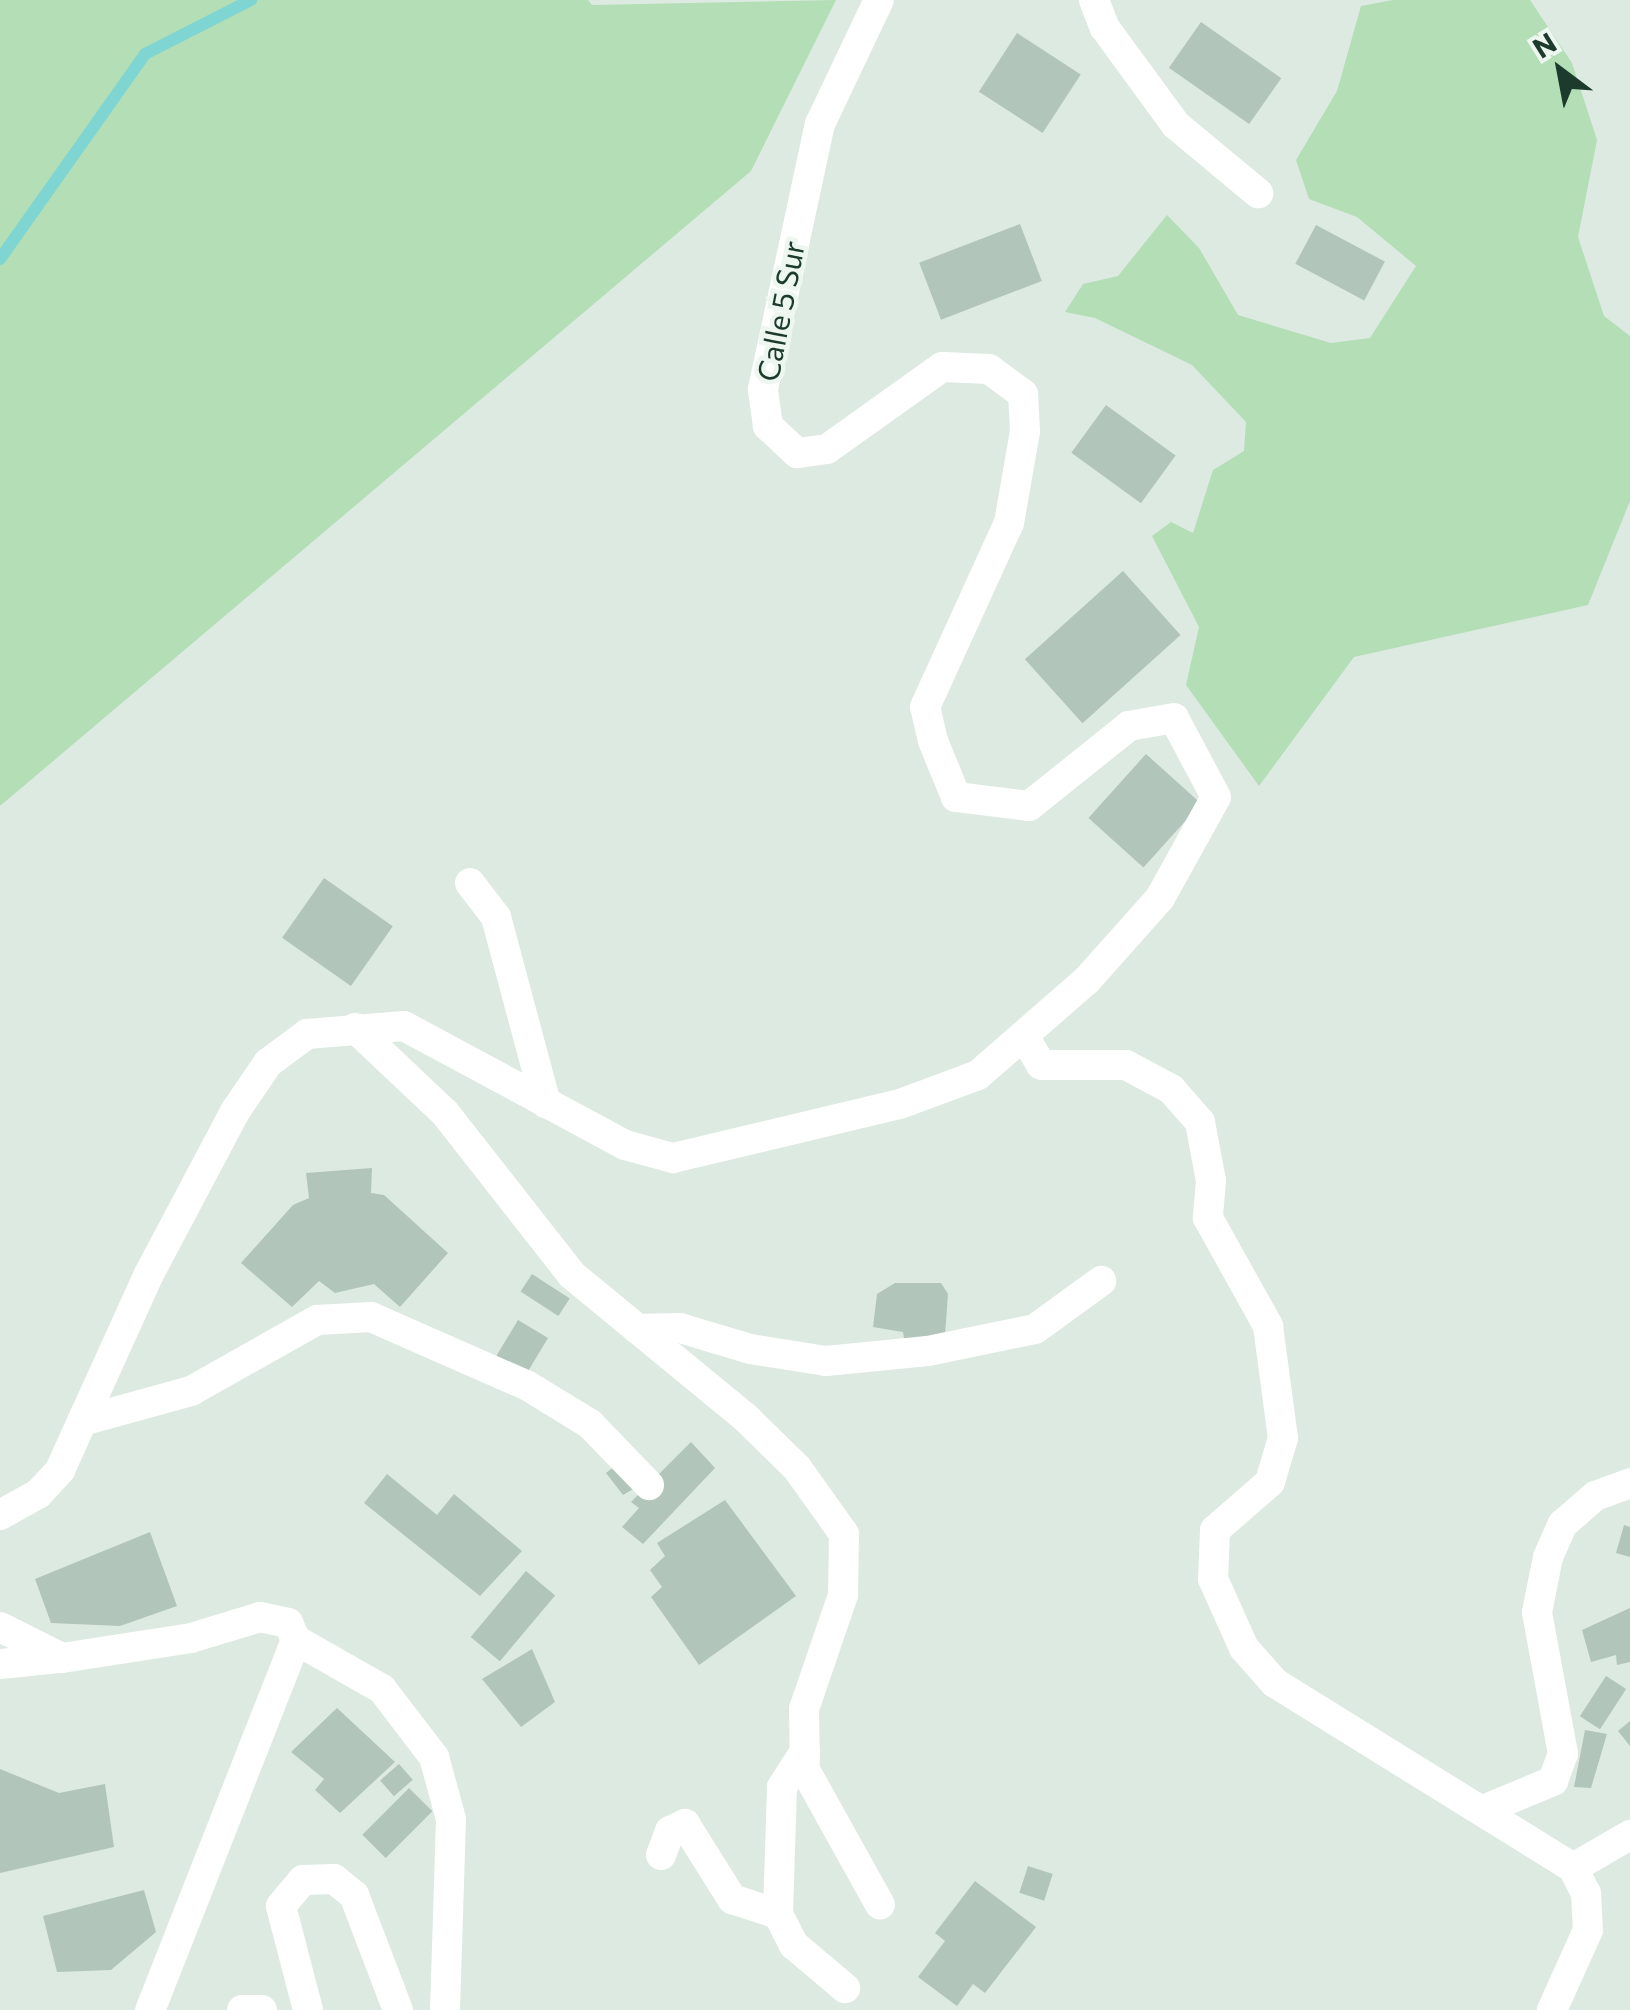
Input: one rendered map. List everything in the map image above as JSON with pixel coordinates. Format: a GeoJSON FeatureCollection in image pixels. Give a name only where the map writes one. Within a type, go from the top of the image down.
{"type":"FeatureCollection","features":[{"type":"Feature","properties":{"kind":"street","name":"Calle 5 Sur"},"geometry":{"type":"LineString","coordinates":[[879,0],[820,124],[763,389],[768,426],[797,453],[827,449],[942,367],[990,369],[1022,394],[1024,431],[1008,523],[925,707],[956,797],[1029,806],[1129,726],[1174,718],[1216,797],[1160,898],[1026,1038]]}},
{"type":"Feature","properties":{"kind":"street"},"geometry":{"type":"LineString","coordinates":[[1094,0],[1112,38],[1176,125],[1258,193]]}},
{"type":"Feature","properties":{"kind":"street"},"geometry":{"type":"LineString","coordinates":[[470,883],[496,917],[546,1103]]}},
{"type":"Feature","properties":{"kind":"street"},"geometry":{"type":"LineString","coordinates":[[0,1515],[38,1494],[60,1470],[194,1188],[268,1063],[307,1034],[404,1026],[625,1146],[673,1158],[900,1104],[978,1076],[1026,1038],[1041,1065],[1126,1065],[1171,1089],[1200,1122],[1210,1181],[1208,1218],[1264,1316],[1283,1438],[1270,1482],[1224,1517],[1210,1546],[1212,1579],[1244,1648],[1275,1683],[1572,1868],[1586,1893],[1588,1930],[1552,2010]]}},
{"type":"Feature","properties":{"kind":"street"},"geometry":{"type":"LineString","coordinates":[[355,1028],[445,1113],[572,1275],[797,1468],[844,1534],[843,1596],[804,1709],[805,1770],[880,1905]]}},
{"type":"Feature","properties":{"kind":"street"},"geometry":{"type":"LineString","coordinates":[[637,1329],[680,1328],[750,1349],[826,1361],[928,1351],[1035,1328],[1101,1281]]}},
{"type":"Feature","properties":{"kind":"street"},"geometry":{"type":"LineString","coordinates":[[82,1421],[191,1391],[317,1320],[371,1317],[528,1386],[590,1424],[649,1485]]}},
{"type":"Feature","properties":{"kind":"street"},"geometry":{"type":"LineString","coordinates":[[1483,1810],[1553,1781],[1563,1754],[1537,1612],[1548,1556],[1562,1524],[1595,1496],[1630,1483]]}},
{"type":"Feature","properties":{"kind":"street"},"geometry":{"type":"LineString","coordinates":[[0,1664],[191,1638],[260,1617],[288,1622],[296,1640],[382,1689],[434,1757],[451,1819],[445,2010]]}},
{"type":"Feature","properties":{"kind":"street"},"geometry":{"type":"LineString","coordinates":[[0,1626],[62,1658]]}},
{"type":"Feature","properties":{"kind":"street"},"geometry":{"type":"LineString","coordinates":[[150,2010],[296,1640]]}},
{"type":"Feature","properties":{"kind":"street"},"geometry":{"type":"LineString","coordinates":[[805,1751],[782,1787],[778,1914],[794,1946],[845,1988]]}},
{"type":"Feature","properties":{"kind":"street"},"geometry":{"type":"LineString","coordinates":[[661,1855],[670,1830],[684,1824],[732,1899],[778,1914]]}},
{"type":"Feature","properties":{"kind":"street"},"geometry":{"type":"LineString","coordinates":[[1572,1868],[1630,1834]]}},
{"type":"Feature","properties":{"kind":"street"},"geometry":{"type":"LineString","coordinates":[[308,2010],[281,1906],[303,1880],[334,1879],[354,1895],[398,2010]]}},
{"type":"Feature","properties":{"kind":"street"},"geometry":{"type":"LineString","coordinates":[[242,2010],[262,2010]]}},
{"type":"Feature","properties":{"kind":"green space"},"geometry":{"type":"Polygon","coordinates":[[[0,0],[588,0],[592,5],[836,0],[751,171],[0,806],[0,0]]]}},
{"type":"Feature","properties":{"kind":"green space"},"geometry":{"type":"Polygon","coordinates":[[[1393,0],[1530,0],[1572,63],[1597,140],[1578,237],[1604,316],[1630,336],[1630,501],[1588,605],[1354,657],[1259,786],[1186,685],[1199,627],[1152,536],[1171,522],[1193,533],[1213,470],[1244,451],[1246,422],[1192,365],[1095,318],[1065,312],[1083,284],[1118,276],[1167,215],[1199,248],[1238,315],[1331,343],[1370,338],[1416,266],[1357,217],[1309,199],[1296,160],[1337,91],[1361,6],[1393,0]]]}},
{"type":"Feature","properties":{"kind":"building"},"geometry":{"type":"Polygon","coordinates":[[[1201,22],[1281,78],[1249,124],[1169,68],[1201,22]]]}},
{"type":"Feature","properties":{"kind":"building"},"geometry":{"type":"Polygon","coordinates":[[[1017,33],[1081,74],[1043,133],[979,92],[1017,33]]]}},
{"type":"Feature","properties":{"kind":"building"},"geometry":{"type":"Polygon","coordinates":[[[1020,224],[1042,281],[941,320],[919,263],[1020,224]]]}},
{"type":"Feature","properties":{"kind":"building"},"geometry":{"type":"Polygon","coordinates":[[[1316,225],[1385,262],[1364,300],[1295,264],[1316,225]]]}},
{"type":"Feature","properties":{"kind":"building"},"geometry":{"type":"Polygon","coordinates":[[[1106,405],[1176,456],[1141,503],[1071,453],[1106,405]]]}},
{"type":"Feature","properties":{"kind":"building"},"geometry":{"type":"Polygon","coordinates":[[[1123,571],[1181,635],[1082,723],[1025,659],[1123,571]]]}},
{"type":"Feature","properties":{"kind":"building"},"geometry":{"type":"Polygon","coordinates":[[[1146,754],[1201,804],[1143,867],[1088,818],[1146,754]]]}},
{"type":"Feature","properties":{"kind":"building"},"geometry":{"type":"Polygon","coordinates":[[[324,878],[393,926],[351,986],[282,938],[324,878]]]}},
{"type":"Feature","properties":{"kind":"building"},"geometry":{"type":"Polygon","coordinates":[[[372,1168],[371,1193],[384,1195],[448,1253],[400,1307],[374,1284],[335,1293],[319,1281],[292,1307],[241,1263],[293,1205],[309,1198],[306,1173],[372,1168]]]}},
{"type":"Feature","properties":{"kind":"building"},"geometry":{"type":"Polygon","coordinates":[[[532,1274],[570,1299],[558,1316],[521,1292],[532,1274]]]}},
{"type":"Feature","properties":{"kind":"building"},"geometry":{"type":"Polygon","coordinates":[[[895,1283],[941,1283],[948,1294],[945,1335],[905,1346],[903,1332],[873,1327],[877,1294],[895,1283]]]}},
{"type":"Feature","properties":{"kind":"building"},"geometry":{"type":"Polygon","coordinates":[[[518,1320],[548,1338],[525,1377],[495,1359],[518,1320]]]}},
{"type":"Feature","properties":{"kind":"building"},"geometry":{"type":"Polygon","coordinates":[[[691,1442],[715,1468],[643,1544],[622,1527],[639,1508],[631,1502],[691,1442]]]}},
{"type":"Feature","properties":{"kind":"building"},"geometry":{"type":"Polygon","coordinates":[[[620,1462],[640,1485],[623,1495],[606,1473],[620,1462]]]}},
{"type":"Feature","properties":{"kind":"building"},"geometry":{"type":"Polygon","coordinates":[[[387,1474],[437,1515],[454,1494],[522,1551],[480,1596],[364,1503],[387,1474]]]}},
{"type":"Feature","properties":{"kind":"building"},"geometry":{"type":"Polygon","coordinates":[[[725,1500],[796,1596],[699,1665],[651,1597],[662,1587],[650,1570],[665,1556],[657,1543],[725,1500]]]}},
{"type":"Feature","properties":{"kind":"building"},"geometry":{"type":"Polygon","coordinates":[[[1624,1525],[1630,1527],[1630,1557],[1616,1553],[1624,1525]]]}},
{"type":"Feature","properties":{"kind":"building"},"geometry":{"type":"Polygon","coordinates":[[[150,1532],[177,1606],[120,1626],[51,1623],[35,1579],[150,1532]]]}},
{"type":"Feature","properties":{"kind":"building"},"geometry":{"type":"Polygon","coordinates":[[[526,1571],[555,1595],[500,1661],[471,1637],[526,1571]]]}},
{"type":"Feature","properties":{"kind":"building"},"geometry":{"type":"Polygon","coordinates":[[[1630,1608],[1630,1662],[1617,1665],[1616,1655],[1591,1662],[1582,1630],[1630,1608]]]}},
{"type":"Feature","properties":{"kind":"building"},"geometry":{"type":"Polygon","coordinates":[[[532,1649],[555,1702],[521,1727],[482,1679],[532,1649]]]}},
{"type":"Feature","properties":{"kind":"building"},"geometry":{"type":"Polygon","coordinates":[[[1606,1676],[1626,1689],[1600,1729],[1580,1716],[1606,1676]]]}},
{"type":"Feature","properties":{"kind":"building"},"geometry":{"type":"Polygon","coordinates":[[[337,1708],[395,1762],[340,1813],[315,1790],[324,1779],[291,1752],[337,1708]]]}},
{"type":"Feature","properties":{"kind":"building"},"geometry":{"type":"Polygon","coordinates":[[[1630,1721],[1630,1746],[1618,1731],[1630,1721]]]}},
{"type":"Feature","properties":{"kind":"building"},"geometry":{"type":"Polygon","coordinates":[[[1585,1730],[1607,1734],[1591,1788],[1574,1787],[1585,1730]]]}},
{"type":"Feature","properties":{"kind":"building"},"geometry":{"type":"Polygon","coordinates":[[[399,1764],[413,1780],[394,1796],[380,1780],[399,1764]]]}},
{"type":"Feature","properties":{"kind":"building"},"geometry":{"type":"Polygon","coordinates":[[[0,1769],[59,1793],[105,1784],[114,1847],[0,1873],[0,1769]]]}},
{"type":"Feature","properties":{"kind":"building"},"geometry":{"type":"Polygon","coordinates":[[[409,1788],[432,1811],[386,1858],[362,1835],[409,1788]]]}},
{"type":"Feature","properties":{"kind":"building"},"geometry":{"type":"Polygon","coordinates":[[[1028,1866],[1053,1874],[1044,1901],[1019,1893],[1028,1866]]]}},
{"type":"Feature","properties":{"kind":"building"},"geometry":{"type":"Polygon","coordinates":[[[975,1881],[1036,1927],[985,1993],[973,1984],[957,2006],[918,1977],[945,1941],[935,1933],[975,1881]]]}},
{"type":"Feature","properties":{"kind":"building"},"geometry":{"type":"Polygon","coordinates":[[[144,1890],[156,1932],[111,1970],[57,1972],[43,1916],[144,1890]]]}},
{"type":"Feature","properties":{"kind":"waterway"},"geometry":{"type":"LineString","coordinates":[[0,259],[145,54],[251,0]]}}]}
